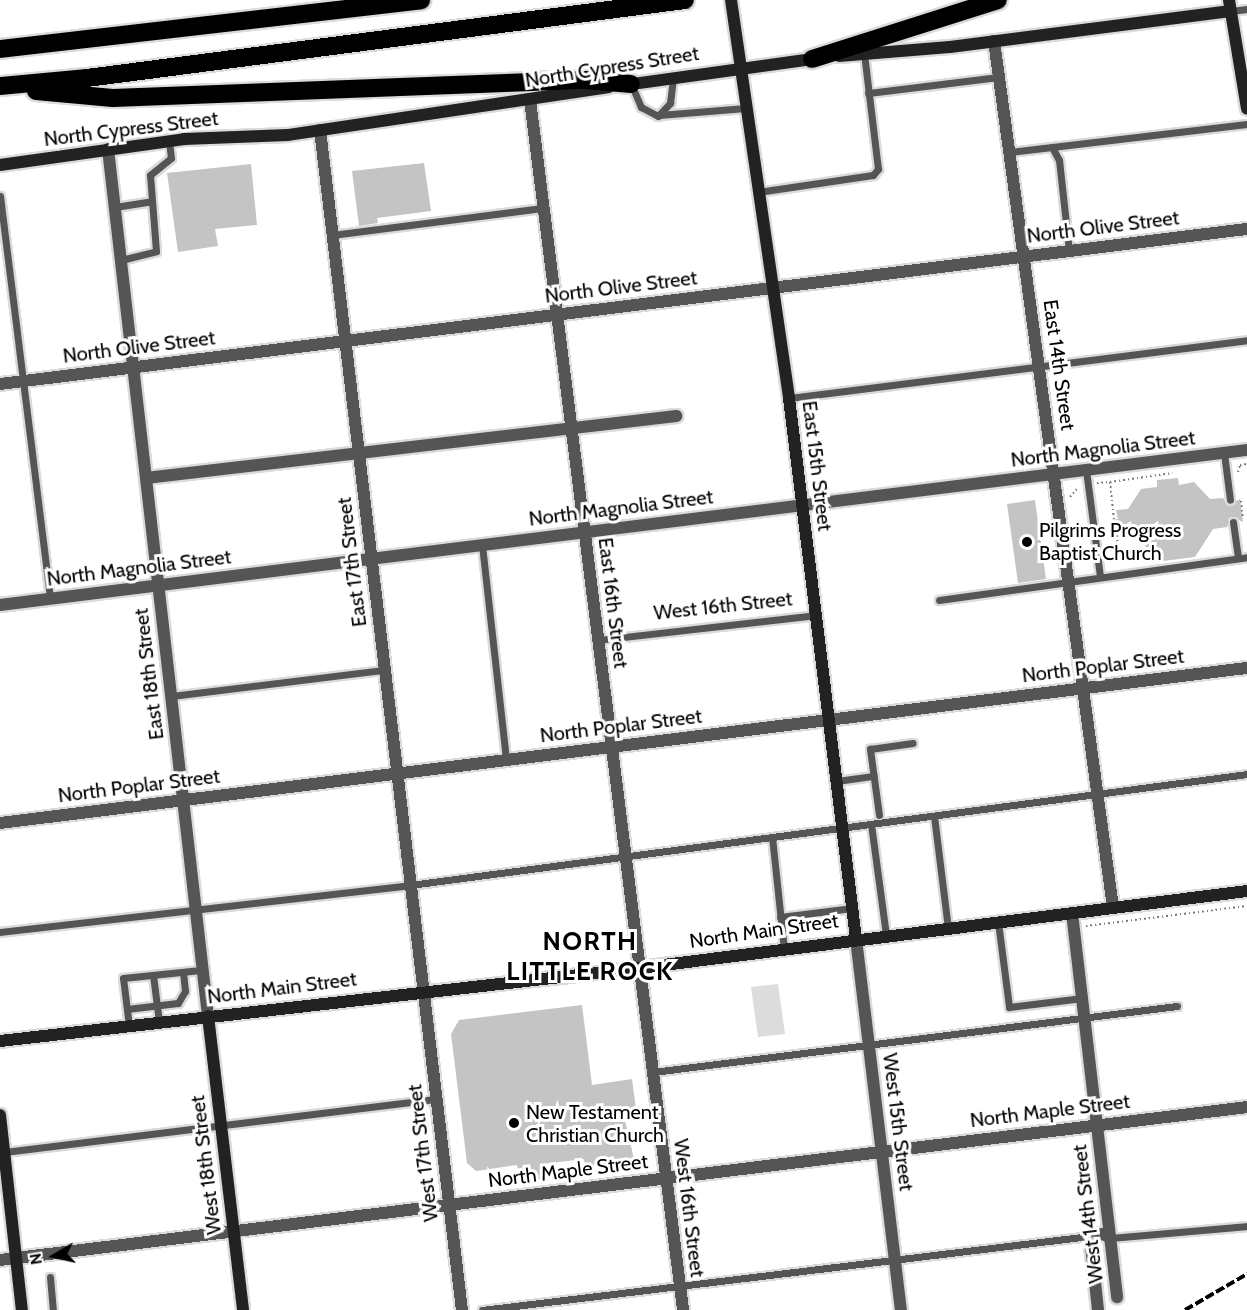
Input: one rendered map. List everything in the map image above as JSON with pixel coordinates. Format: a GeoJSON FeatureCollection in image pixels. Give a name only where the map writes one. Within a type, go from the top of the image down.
{"type":"FeatureCollection","features":[{"type":"Feature","properties":{"kind":"highway"},"geometry":{"type":"LineString","coordinates":[[0,49],[421,0]]}},
{"type":"Feature","properties":{"kind":"highway"},"geometry":{"type":"LineString","coordinates":[[0,87],[110,75],[685,0]]}},
{"type":"Feature","properties":{"kind":"highway"},"geometry":{"type":"LineString","coordinates":[[812,59],[998,0]]}},
{"type":"Feature","properties":{"kind":"highway"},"geometry":{"type":"LineString","coordinates":[[0,87],[113,98],[585,80],[631,84]]}},
{"type":"Feature","properties":{"kind":"main road","name":"East 15th Street"},"geometry":{"type":"LineString","coordinates":[[731,0],[789,398],[856,939]]}},
{"type":"Feature","properties":{"kind":"main road","name":"North Cypress Street"},"geometry":{"type":"LineString","coordinates":[[0,165],[169,141],[288,135],[673,77],[812,59],[994,41],[1230,5]]}},
{"type":"Feature","properties":{"kind":"main road"},"geometry":{"type":"LineString","coordinates":[[1230,5],[1247,106]]}},
{"type":"Feature","properties":{"kind":"main road","name":"North Main Street"},"geometry":{"type":"LineString","coordinates":[[0,1041],[423,990],[640,968],[1247,891]]}},
{"type":"Feature","properties":{"kind":"main road","name":"West 18th Street"},"geometry":{"type":"LineString","coordinates":[[208,1016],[243,1310]]}},
{"type":"Feature","properties":{"kind":"main road"},"geometry":{"type":"LineString","coordinates":[[0,1115],[22,1310]]}},
{"type":"Feature","properties":{"kind":"street","name":"East 14th Street"},"geometry":{"type":"LineString","coordinates":[[994,41],[1113,908]]}},
{"type":"Feature","properties":{"kind":"street","name":"East 16th Street"},"geometry":{"type":"LineString","coordinates":[[530,100],[640,968]]}},
{"type":"Feature","properties":{"kind":"street","name":"East 17th Street"},"geometry":{"type":"LineString","coordinates":[[320,130],[423,990]]}},
{"type":"Feature","properties":{"kind":"street","name":"East 18th Street"},"geometry":{"type":"LineString","coordinates":[[108,149],[208,1016]]}},
{"type":"Feature","properties":{"kind":"street","name":"North Olive Street"},"geometry":{"type":"LineString","coordinates":[[0,384],[1247,229]]}},
{"type":"Feature","properties":{"kind":"street"},"geometry":{"type":"LineString","coordinates":[[146,478],[676,416]]}},
{"type":"Feature","properties":{"kind":"street","name":"North Magnolia Street"},"geometry":{"type":"LineString","coordinates":[[0,605],[1247,450]]}},
{"type":"Feature","properties":{"kind":"street","name":"North Poplar Street"},"geometry":{"type":"LineString","coordinates":[[0,823],[1247,668]]}},
{"type":"Feature","properties":{"kind":"street","name":"West 14th Street"},"geometry":{"type":"LineString","coordinates":[[1071,913],[1117,1297]]}},
{"type":"Feature","properties":{"kind":"street","name":"West 15th Street"},"geometry":{"type":"LineString","coordinates":[[856,939],[902,1310]]}},
{"type":"Feature","properties":{"kind":"street","name":"West 16th Street"},"geometry":{"type":"LineString","coordinates":[[640,968],[682,1310]]}},
{"type":"Feature","properties":{"kind":"street","name":"West 17th Street"},"geometry":{"type":"LineString","coordinates":[[423,990],[462,1310]]}},
{"type":"Feature","properties":{"kind":"street","name":"North Maple Street"},"geometry":{"type":"LineString","coordinates":[[0,1260],[1247,1107]]}},
{"type":"Feature","properties":{"kind":"street"},"geometry":{"type":"LineString","coordinates":[[1098,1310],[1090,1236],[1103,1234],[1111,1238]]}},
{"type":"Feature","properties":{"kind":"street"},"geometry":{"type":"LineString","coordinates":[[1094,1270],[1114,1260]]}},
{"type":"Feature","properties":{"kind":"lane"},"geometry":{"type":"LineString","coordinates":[[1230,5],[1247,9]]}},
{"type":"Feature","properties":{"kind":"lane"},"geometry":{"type":"LineString","coordinates":[[758,192],[873,175],[878,169],[864,54]]}},
{"type":"Feature","properties":{"kind":"lane"},"geometry":{"type":"LineString","coordinates":[[658,116],[670,103],[673,77]]}},
{"type":"Feature","properties":{"kind":"lane"},"geometry":{"type":"LineString","coordinates":[[868,93],[999,77]]}},
{"type":"Feature","properties":{"kind":"lane"},"geometry":{"type":"LineString","coordinates":[[631,84],[641,107],[658,116],[746,108]]}},
{"type":"Feature","properties":{"kind":"lane"},"geometry":{"type":"LineString","coordinates":[[1009,152],[1247,124]]}},
{"type":"Feature","properties":{"kind":"lane"},"geometry":{"type":"LineString","coordinates":[[121,260],[156,251],[150,175],[171,158],[169,141]]}},
{"type":"Feature","properties":{"kind":"lane"},"geometry":{"type":"LineString","coordinates":[[1052,147],[1059,160],[1070,251]]}},
{"type":"Feature","properties":{"kind":"lane"},"geometry":{"type":"LineString","coordinates":[[0,196],[50,598]]}},
{"type":"Feature","properties":{"kind":"lane"},"geometry":{"type":"LineString","coordinates":[[115,207],[152,201]]}},
{"type":"Feature","properties":{"kind":"lane"},"geometry":{"type":"LineString","coordinates":[[332,235],[544,208]]}},
{"type":"Feature","properties":{"kind":"lane"},"geometry":{"type":"LineString","coordinates":[[789,398],[1247,340]]}},
{"type":"Feature","properties":{"kind":"lane"},"geometry":{"type":"LineString","coordinates":[[1224,453],[1230,500]]}},
{"type":"Feature","properties":{"kind":"lane"},"geometry":{"type":"LineString","coordinates":[[1086,470],[1100,577]]}},
{"type":"Feature","properties":{"kind":"lane"},"geometry":{"type":"LineString","coordinates":[[1233,522],[1238,558]]}},
{"type":"Feature","properties":{"kind":"lane"},"geometry":{"type":"LineString","coordinates":[[482,545],[506,760]]}},
{"type":"Feature","properties":{"kind":"lane"},"geometry":{"type":"LineString","coordinates":[[939,600],[1247,557]]}},
{"type":"Feature","properties":{"kind":"lane","name":"West 16th Street"},"geometry":{"type":"LineString","coordinates":[[598,640],[816,615]]}},
{"type":"Feature","properties":{"kind":"lane"},"geometry":{"type":"LineString","coordinates":[[171,696],[384,670]]}},
{"type":"Feature","properties":{"kind":"lane"},"geometry":{"type":"LineString","coordinates":[[879,815],[870,749],[913,743]]}},
{"type":"Feature","properties":{"kind":"lane"},"geometry":{"type":"LineString","coordinates":[[0,932],[410,885],[1247,774]]}},
{"type":"Feature","properties":{"kind":"lane"},"geometry":{"type":"LineString","coordinates":[[837,781],[874,776]]}},
{"type":"Feature","properties":{"kind":"lane"},"geometry":{"type":"LineString","coordinates":[[934,816],[948,928]]}},
{"type":"Feature","properties":{"kind":"lane"},"geometry":{"type":"LineString","coordinates":[[871,824],[886,935]]}},
{"type":"Feature","properties":{"kind":"lane"},"geometry":{"type":"LineString","coordinates":[[772,837],[783,949]]}},
{"type":"Feature","properties":{"kind":"lane"},"geometry":{"type":"LineString","coordinates":[[780,917],[852,908]]}},
{"type":"Feature","properties":{"kind":"lane"},"geometry":{"type":"LineString","coordinates":[[998,922],[1009,1007],[1082,998]]}},
{"type":"Feature","properties":{"kind":"lane"},"geometry":{"type":"LineString","coordinates":[[129,1026],[123,978],[201,970]]}},
{"type":"Feature","properties":{"kind":"lane"},"geometry":{"type":"LineString","coordinates":[[128,1009],[178,1003],[185,991],[183,972]]}},
{"type":"Feature","properties":{"kind":"lane"},"geometry":{"type":"LineString","coordinates":[[153,975],[159,1022]]}},
{"type":"Feature","properties":{"kind":"lane"},"geometry":{"type":"LineString","coordinates":[[652,1072],[1177,1006]]}},
{"type":"Feature","properties":{"kind":"lane"},"geometry":{"type":"LineString","coordinates":[[4,1152],[436,1099]]}},
{"type":"Feature","properties":{"kind":"lane"},"geometry":{"type":"LineString","coordinates":[[1111,1238],[1247,1226]]}},
{"type":"Feature","properties":{"kind":"lane"},"geometry":{"type":"LineString","coordinates":[[482,1310],[1090,1236]]}},
{"type":"Feature","properties":{"kind":"lane"},"geometry":{"type":"LineString","coordinates":[[50,1277],[53,1310]]}},
{"type":"Feature","properties":{"kind":"path"},"geometry":{"type":"LineString","coordinates":[[1237,473],[1240,465],[1247,464]]}},
{"type":"Feature","properties":{"kind":"path"},"geometry":{"type":"LineString","coordinates":[[1110,482],[1175,473]]}},
{"type":"Feature","properties":{"kind":"path"},"geometry":{"type":"LineString","coordinates":[[1240,494],[1244,525]]}},
{"type":"Feature","properties":{"kind":"path"},"geometry":{"type":"LineString","coordinates":[[1116,531],[1120,556],[1141,554],[1143,567]]}},
{"type":"Feature","properties":{"kind":"path"},"geometry":{"type":"LineString","coordinates":[[1084,926],[1247,906]]}},
{"type":"Feature","properties":{"kind":"shaded area"},"geometry":{"type":"Polygon","coordinates":[[[778,984],[785,1034],[758,1037],[751,987],[778,984]]]}},
{"type":"Feature","properties":{"kind":"building"},"geometry":{"type":"Polygon","coordinates":[[[424,163],[431,211],[377,218],[378,223],[359,226],[352,171],[424,163]]]}},
{"type":"Feature","properties":{"kind":"building"},"geometry":{"type":"Polygon","coordinates":[[[251,164],[257,225],[215,229],[218,246],[178,252],[167,173],[251,164]]]}},
{"type":"Feature","properties":{"kind":"building"},"geometry":{"type":"Polygon","coordinates":[[[1178,478],[1179,485],[1194,482],[1210,499],[1223,498],[1228,505],[1240,499],[1243,522],[1232,517],[1227,527],[1213,529],[1195,557],[1163,561],[1132,537],[1120,538],[1120,531],[1111,532],[1110,520],[1118,519],[1116,510],[1128,509],[1141,489],[1157,487],[1157,480],[1178,478]]]}},
{"type":"Feature","properties":{"kind":"building","name":"Pilgrims Progress Baptist Church"},"geometry":{"type":"Polygon","coordinates":[[[1035,500],[1046,579],[1018,583],[1007,504],[1035,500]]]}},
{"type":"Feature","properties":{"kind":"building","name":"New Testament Christian Church"},"geometry":{"type":"Polygon","coordinates":[[[582,1005],[592,1085],[632,1079],[636,1109],[626,1111],[624,1116],[634,1159],[622,1162],[623,1168],[600,1170],[599,1165],[585,1165],[584,1159],[543,1164],[545,1179],[520,1182],[517,1165],[476,1171],[467,1163],[451,1034],[459,1020],[582,1005]]]}},
{"type":"Feature","properties":{"kind":"railway"},"geometry":{"type":"LineString","coordinates":[[1185,1310],[1247,1274]]}},
{"type":"Feature","properties":{"kind":"place","name":"Pilgrims Progress Baptist Church"},"geometry":{"type":"Point","coordinates":[1027,542]}},
{"type":"Feature","properties":{"kind":"place","name":"New Testament Christian Church"},"geometry":{"type":"Point","coordinates":[514,1123]}},
{"type":"Feature","properties":{"kind":"district","name":"NORTH LITTLE ROCK"},"geometry":{"type":"Point","coordinates":[590,957]}}]}
